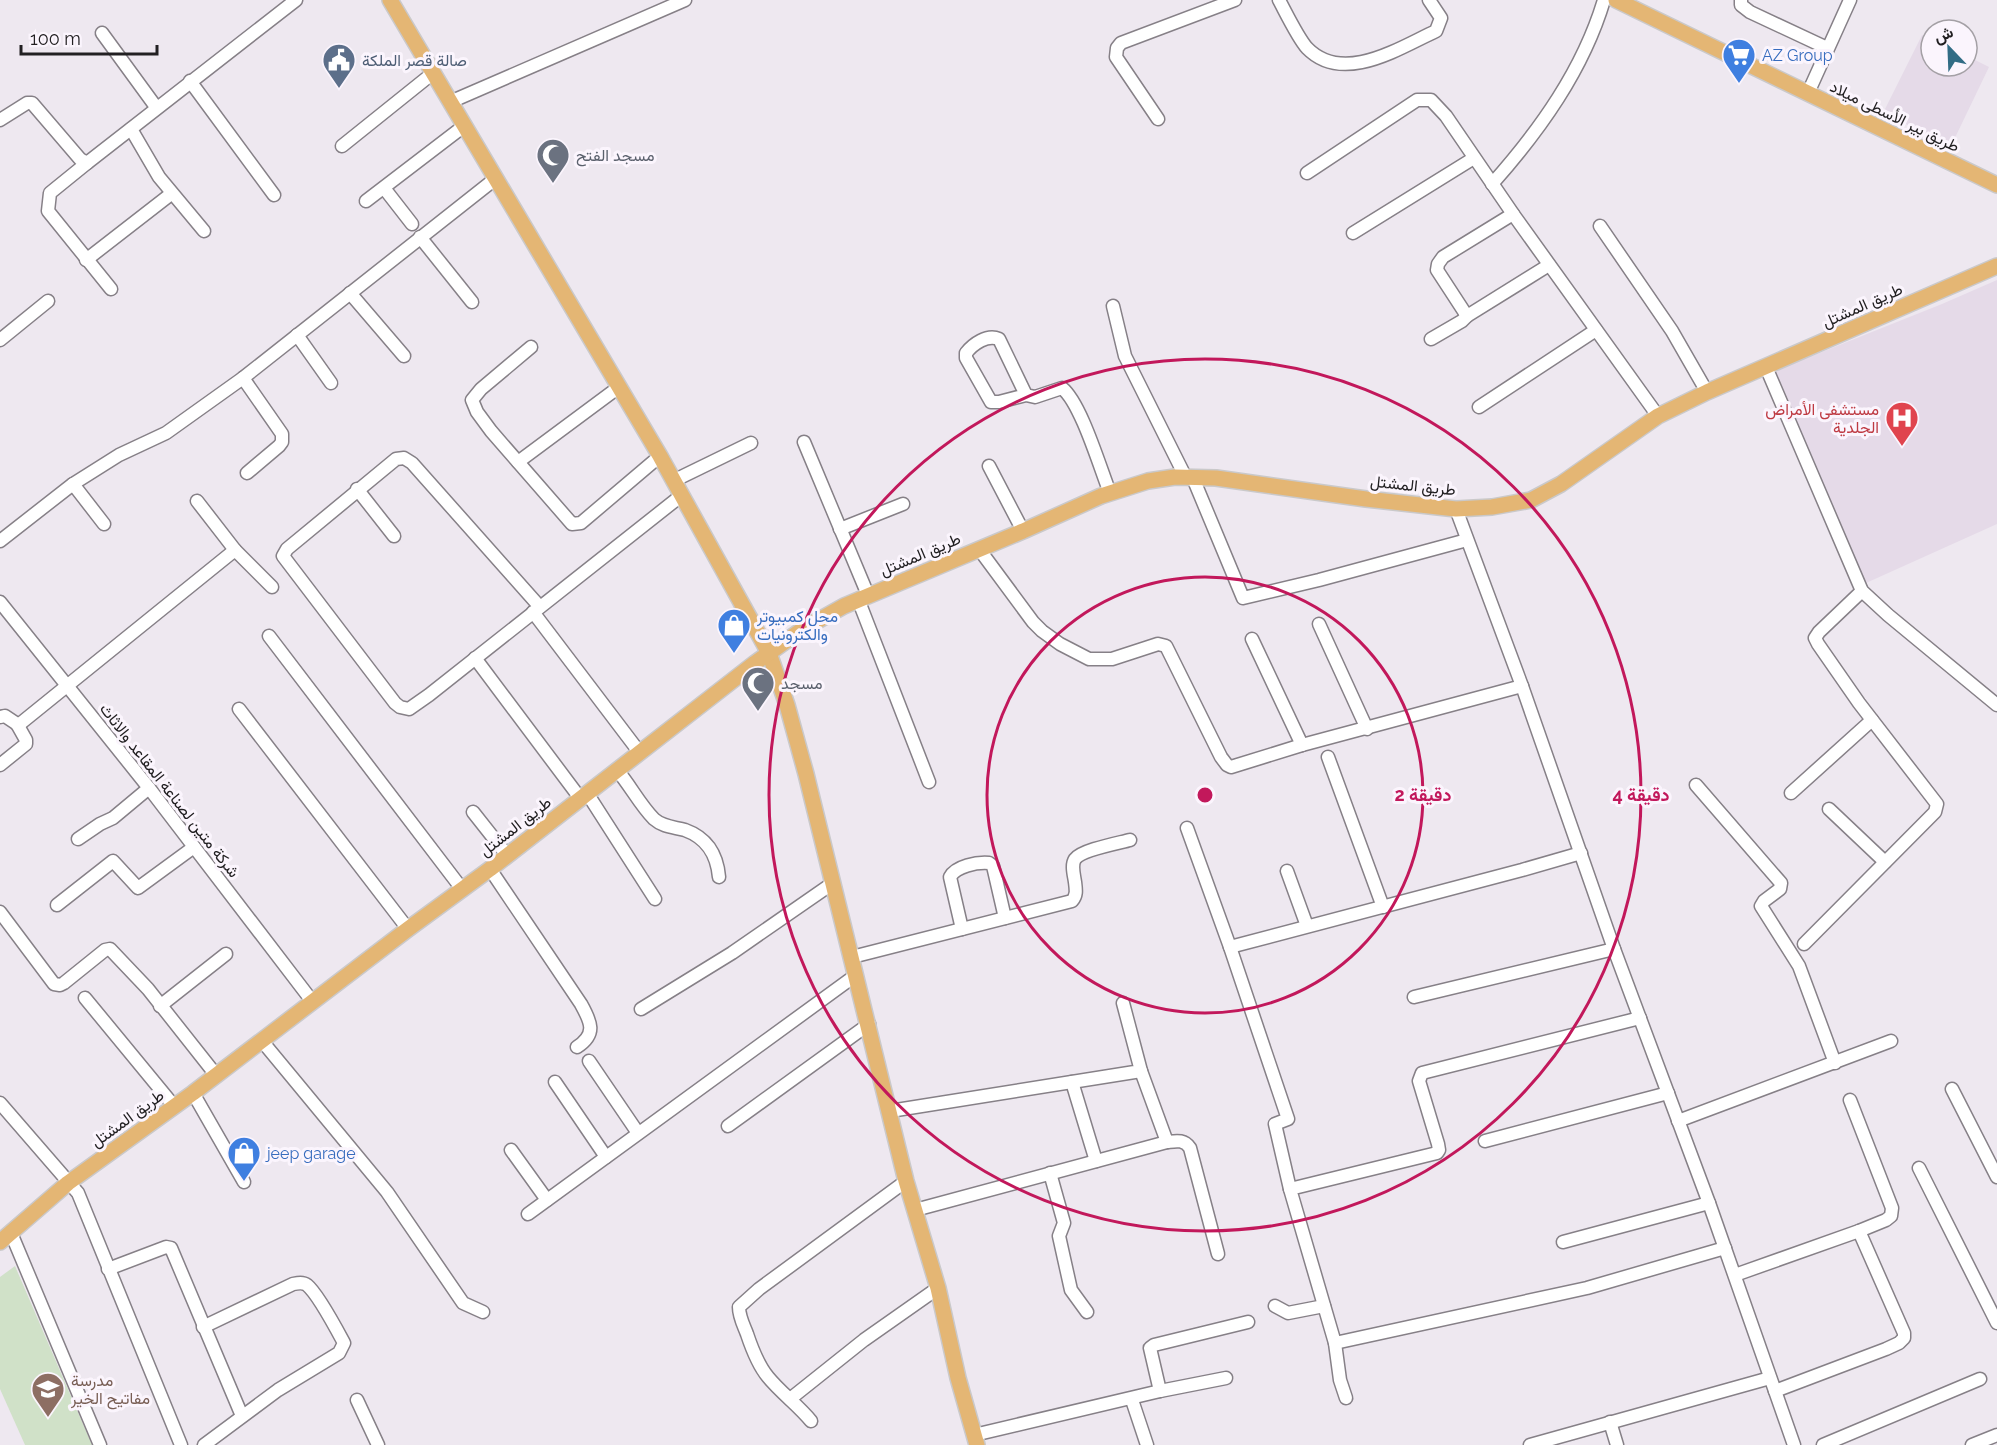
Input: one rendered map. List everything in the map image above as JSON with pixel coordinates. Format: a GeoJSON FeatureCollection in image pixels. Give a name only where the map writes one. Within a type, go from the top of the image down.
{"type":"FeatureCollection","features":[{"type":"Feature","properties":{"kind":"main road"},"geometry":{"type":"LineString","coordinates":[[390,0],[660,456],[769,653],[787,705],[806,774],[906,1181],[938,1288],[958,1378],[976,1440]]}},
{"type":"Feature","properties":{"kind":"main road","name":"طريق بير الأسطى ميلاد"},"geometry":{"type":"LineString","coordinates":[[1616,0],[1997,185]]}},
{"type":"Feature","properties":{"kind":"main road","name":"طريق المشتل"},"geometry":{"type":"LineString","coordinates":[[5,1238],[68,1184],[193,1093],[490,869],[769,653],[824,617],[863,597],[1110,493],[1148,481],[1216,478],[1456,509],[1509,505],[1531,500],[1547,492],[1658,416],[1707,392],[1997,266]]}},
{"type":"Feature","properties":{"kind":"street"},"geometry":{"type":"LineString","coordinates":[[111,289],[48,211],[50,193],[296,0]]}},
{"type":"Feature","properties":{"kind":"street"},"geometry":{"type":"LineString","coordinates":[[450,102],[685,0]]}},
{"type":"Feature","properties":{"kind":"street"},"geometry":{"type":"LineString","coordinates":[[1158,118],[1116,57],[1117,48],[1121,43],[1235,0]]}},
{"type":"Feature","properties":{"kind":"street"},"geometry":{"type":"LineString","coordinates":[[1279,0],[1306,47],[1324,60],[1340,63],[1370,62],[1436,31],[1441,18],[1429,0]]}},
{"type":"Feature","properties":{"kind":"street"},"geometry":{"type":"LineString","coordinates":[[1492,184],[1518,155],[1550,111],[1590,38],[1604,0]]}},
{"type":"Feature","properties":{"kind":"street"},"geometry":{"type":"LineString","coordinates":[[1741,0],[1741,5],[1750,12],[1827,48]]}},
{"type":"Feature","properties":{"kind":"street"},"geometry":{"type":"LineString","coordinates":[[1808,93],[1850,0]]}},
{"type":"Feature","properties":{"kind":"street"},"geometry":{"type":"LineString","coordinates":[[102,33],[156,108]]}},
{"type":"Feature","properties":{"kind":"street"},"geometry":{"type":"LineString","coordinates":[[342,146],[433,74]]}},
{"type":"Feature","properties":{"kind":"street"},"geometry":{"type":"LineString","coordinates":[[190,81],[274,195]]}},
{"type":"Feature","properties":{"kind":"street"},"geometry":{"type":"LineString","coordinates":[[1307,173],[1417,100],[1431,100],[1446,116],[1549,265],[1658,416]]}},
{"type":"Feature","properties":{"kind":"street"},"geometry":{"type":"LineString","coordinates":[[0,120],[27,102],[32,103],[80,159],[87,163]]}},
{"type":"Feature","properties":{"kind":"street"},"geometry":{"type":"LineString","coordinates":[[366,201],[464,126]]}},
{"type":"Feature","properties":{"kind":"street"},"geometry":{"type":"LineString","coordinates":[[131,129],[171,194],[204,231]]}},
{"type":"Feature","properties":{"kind":"street"},"geometry":{"type":"LineString","coordinates":[[1353,233],[1474,158]]}},
{"type":"Feature","properties":{"kind":"street"},"geometry":{"type":"LineString","coordinates":[[0,541],[73,484],[119,455],[166,433],[243,378],[495,179]]}},
{"type":"Feature","properties":{"kind":"street"},"geometry":{"type":"LineString","coordinates":[[384,188],[412,224]]}},
{"type":"Feature","properties":{"kind":"street"},"geometry":{"type":"LineString","coordinates":[[86,260],[171,194]]}},
{"type":"Feature","properties":{"kind":"street"},"geometry":{"type":"LineString","coordinates":[[1467,316],[1437,270],[1438,264],[1443,257],[1513,214]]}},
{"type":"Feature","properties":{"kind":"street"},"geometry":{"type":"LineString","coordinates":[[1600,226],[1672,331],[1707,392]]}},
{"type":"Feature","properties":{"kind":"street"},"geometry":{"type":"LineString","coordinates":[[420,237],[472,302]]}},
{"type":"Feature","properties":{"kind":"street"},"geometry":{"type":"LineString","coordinates":[[1431,339],[1549,265]]}},
{"type":"Feature","properties":{"kind":"street"},"geometry":{"type":"LineString","coordinates":[[350,293],[404,356]]}},
{"type":"Feature","properties":{"kind":"street"},"geometry":{"type":"LineString","coordinates":[[0,340],[48,301]]}},
{"type":"Feature","properties":{"kind":"street"},"geometry":{"type":"LineString","coordinates":[[1113,306],[1125,356],[1189,478],[1243,598],[1467,540]]}},
{"type":"Feature","properties":{"kind":"street"},"geometry":{"type":"LineString","coordinates":[[1479,407],[1596,330]]}},
{"type":"Feature","properties":{"kind":"street"},"geometry":{"type":"LineString","coordinates":[[297,335],[331,382]]}},
{"type":"Feature","properties":{"kind":"street"},"geometry":{"type":"LineString","coordinates":[[1026,395],[999,339],[987,338],[968,350],[966,357],[991,402],[1026,395],[1035,397],[1062,388],[1069,394],[1078,410],[1110,493]]}},
{"type":"Feature","properties":{"kind":"street"},"geometry":{"type":"LineString","coordinates":[[531,347],[481,389],[472,400],[477,412],[572,524],[577,524],[594,513],[660,456]]}},
{"type":"Feature","properties":{"kind":"street"},"geometry":{"type":"LineString","coordinates":[[1766,367],[1803,458],[1862,591],[1997,705]]}},
{"type":"Feature","properties":{"kind":"street"},"geometry":{"type":"LineString","coordinates":[[243,378],[282,434],[282,442],[279,446],[247,473]]}},
{"type":"Feature","properties":{"kind":"street"},"geometry":{"type":"LineString","coordinates":[[518,462],[619,387]]}},
{"type":"Feature","properties":{"kind":"street"},"geometry":{"type":"LineString","coordinates":[[804,442],[840,529],[929,782]]}},
{"type":"Feature","properties":{"kind":"street"},"geometry":{"type":"LineString","coordinates":[[674,481],[751,443]]}},
{"type":"Feature","properties":{"kind":"street"},"geometry":{"type":"LineString","coordinates":[[640,753],[536,610],[476,534],[408,460],[396,459],[287,549],[283,556],[400,707],[409,709],[414,706],[536,610],[682,495]]}},
{"type":"Feature","properties":{"kind":"street"},"geometry":{"type":"LineString","coordinates":[[989,466],[1023,531]]}},
{"type":"Feature","properties":{"kind":"street"},"geometry":{"type":"LineString","coordinates":[[73,484],[104,524]]}},
{"type":"Feature","properties":{"kind":"street"},"geometry":{"type":"LineString","coordinates":[[357,489],[394,536]]}},
{"type":"Feature","properties":{"kind":"street"},"geometry":{"type":"LineString","coordinates":[[197,501],[235,549],[272,587]]}},
{"type":"Feature","properties":{"kind":"street"},"geometry":{"type":"LineString","coordinates":[[840,529],[903,504]]}},
{"type":"Feature","properties":{"kind":"street"},"geometry":{"type":"LineString","coordinates":[[1456,509],[1522,686],[1614,949],[1709,1203],[1794,1445]]}},
{"type":"Feature","properties":{"kind":"street"},"geometry":{"type":"LineString","coordinates":[[17,724],[235,549]]}},
{"type":"Feature","properties":{"kind":"street"},"geometry":{"type":"LineString","coordinates":[[979,549],[1033,622],[1060,644],[1079,654],[1089,659],[1112,659],[1158,644],[1166,646],[1227,765],[1232,767],[1302,745],[1522,686]]}},
{"type":"Feature","properties":{"kind":"street"},"geometry":{"type":"LineString","coordinates":[[1804,944],[1935,812],[1937,804],[1872,720],[1815,638],[1862,591]]}},
{"type":"Feature","properties":{"kind":"street","name":"شركة متين لصناعة المقاعد والاثاث"},"geometry":{"type":"LineString","coordinates":[[0,602],[150,788],[312,1001]]}},
{"type":"Feature","properties":{"kind":"street"},"geometry":{"type":"LineString","coordinates":[[1319,624],[1367,729]]}},
{"type":"Feature","properties":{"kind":"street"},"geometry":{"type":"LineString","coordinates":[[269,636],[462,888]]}},
{"type":"Feature","properties":{"kind":"street"},"geometry":{"type":"LineString","coordinates":[[1252,639],[1302,745]]}},
{"type":"Feature","properties":{"kind":"street"},"geometry":{"type":"LineString","coordinates":[[475,658],[584,795],[655,899]]}},
{"type":"Feature","properties":{"kind":"street"},"geometry":{"type":"LineString","coordinates":[[239,709],[408,929]]}},
{"type":"Feature","properties":{"kind":"street"},"geometry":{"type":"LineString","coordinates":[[0,717],[10,718],[17,724],[26,740],[26,744],[0,765]]}},
{"type":"Feature","properties":{"kind":"street"},"geometry":{"type":"LineString","coordinates":[[1791,793],[1872,720]]}},
{"type":"Feature","properties":{"kind":"street"},"geometry":{"type":"LineString","coordinates":[[1328,757],[1383,907]]}},
{"type":"Feature","properties":{"kind":"street"},"geometry":{"type":"LineString","coordinates":[[617,770],[655,820],[664,826],[687,831],[708,844],[717,860],[718,876]]}},
{"type":"Feature","properties":{"kind":"street"},"geometry":{"type":"LineString","coordinates":[[1696,784],[1781,883],[1780,889],[1761,906],[1799,966],[1835,1063]]}},
{"type":"Feature","properties":{"kind":"street"},"geometry":{"type":"LineString","coordinates":[[78,839],[113,818],[150,788]]}},
{"type":"Feature","properties":{"kind":"street"},"geometry":{"type":"LineString","coordinates":[[1829,809],[1886,862]]}},
{"type":"Feature","properties":{"kind":"street"},"geometry":{"type":"LineString","coordinates":[[473,812],[507,855]]}},
{"type":"Feature","properties":{"kind":"street"},"geometry":{"type":"LineString","coordinates":[[1187,828],[1288,1119],[1275,1124],[1290,1189],[1335,1343],[1340,1380],[1346,1398]]}},
{"type":"Feature","properties":{"kind":"street"},"geometry":{"type":"LineString","coordinates":[[852,957],[1072,901],[1076,889],[1073,865],[1078,855],[1130,840]]}},
{"type":"Feature","properties":{"kind":"street"},"geometry":{"type":"LineString","coordinates":[[57,904],[113,861],[138,888],[194,847]]}},
{"type":"Feature","properties":{"kind":"street"},"geometry":{"type":"LineString","coordinates":[[1230,947],[1581,853]]}},
{"type":"Feature","properties":{"kind":"street"},"geometry":{"type":"LineString","coordinates":[[962,929],[950,877],[958,869],[989,863],[993,866],[1005,918]]}},
{"type":"Feature","properties":{"kind":"street"},"geometry":{"type":"LineString","coordinates":[[490,869],[589,1017],[591,1027],[589,1035],[585,1042],[577,1047]]}},
{"type":"Feature","properties":{"kind":"street"},"geometry":{"type":"LineString","coordinates":[[1287,871],[1307,926]]}},
{"type":"Feature","properties":{"kind":"street"},"geometry":{"type":"LineString","coordinates":[[641,1009],[732,954],[833,883]]}},
{"type":"Feature","properties":{"kind":"street"},"geometry":{"type":"LineString","coordinates":[[0,912],[54,984],[64,983],[105,950],[110,949],[148,989],[216,1075]]}},
{"type":"Feature","properties":{"kind":"street"},"geometry":{"type":"LineString","coordinates":[[1414,997],[1614,949]]}},
{"type":"Feature","properties":{"kind":"street"},"geometry":{"type":"LineString","coordinates":[[160,1006],[226,954]]}},
{"type":"Feature","properties":{"kind":"street"},"geometry":{"type":"LineString","coordinates":[[528,1214],[856,975]]}},
{"type":"Feature","properties":{"kind":"street"},"geometry":{"type":"LineString","coordinates":[[85,998],[174,1106]]}},
{"type":"Feature","properties":{"kind":"street"},"geometry":{"type":"LineString","coordinates":[[1123,1003],[1141,1071],[1167,1142]]}},
{"type":"Feature","properties":{"kind":"street"},"geometry":{"type":"LineString","coordinates":[[1290,1189],[1437,1153],[1438,1144],[1419,1081],[1422,1073],[1640,1018]]}},
{"type":"Feature","properties":{"kind":"street"},"geometry":{"type":"LineString","coordinates":[[728,1126],[869,1024]]}},
{"type":"Feature","properties":{"kind":"street"},"geometry":{"type":"LineString","coordinates":[[262,1041],[387,1192],[463,1303],[483,1312]]}},
{"type":"Feature","properties":{"kind":"street"},"geometry":{"type":"LineString","coordinates":[[1678,1122],[1891,1041]]}},
{"type":"Feature","properties":{"kind":"street"},"geometry":{"type":"LineString","coordinates":[[589,1061],[638,1133]]}},
{"type":"Feature","properties":{"kind":"street"},"geometry":{"type":"LineString","coordinates":[[890,1112],[1141,1071]]}},
{"type":"Feature","properties":{"kind":"street"},"geometry":{"type":"LineString","coordinates":[[555,1082],[606,1157]]}},
{"type":"Feature","properties":{"kind":"street"},"geometry":{"type":"LineString","coordinates":[[1072,1082],[1096,1161]]}},
{"type":"Feature","properties":{"kind":"street"},"geometry":{"type":"LineString","coordinates":[[1952,1089],[1997,1177]]}},
{"type":"Feature","properties":{"kind":"street"},"geometry":{"type":"LineString","coordinates":[[193,1093],[244,1182]]}},
{"type":"Feature","properties":{"kind":"street"},"geometry":{"type":"LineString","coordinates":[[1485,1142],[1668,1093]]}},
{"type":"Feature","properties":{"kind":"street"},"geometry":{"type":"LineString","coordinates":[[1735,1275],[1859,1231],[1891,1216],[1892,1208],[1850,1100]]}},
{"type":"Feature","properties":{"kind":"street"},"geometry":{"type":"LineString","coordinates":[[0,1103],[68,1184],[78,1192],[181,1445]]}},
{"type":"Feature","properties":{"kind":"street"},"geometry":{"type":"LineString","coordinates":[[915,1210],[1167,1142],[1182,1141],[1190,1148],[1218,1254]]}},
{"type":"Feature","properties":{"kind":"street"},"geometry":{"type":"LineString","coordinates":[[511,1150],[547,1200]]}},
{"type":"Feature","properties":{"kind":"street"},"geometry":{"type":"LineString","coordinates":[[1919,1168],[1997,1323]]}},
{"type":"Feature","properties":{"kind":"street"},"geometry":{"type":"LineString","coordinates":[[1050,1173],[1064,1223],[1059,1236],[1071,1290],[1087,1312]]}},
{"type":"Feature","properties":{"kind":"street"},"geometry":{"type":"LineString","coordinates":[[811,1421],[800,1407],[767,1377],[746,1332],[739,1307],[768,1282],[906,1181]]}},
{"type":"Feature","properties":{"kind":"street"},"geometry":{"type":"LineString","coordinates":[[1563,1242],[1709,1203]]}},
{"type":"Feature","properties":{"kind":"street"},"geometry":{"type":"LineString","coordinates":[[1775,1391],[1886,1349],[1904,1338],[1884,1285],[1859,1231]]}},
{"type":"Feature","properties":{"kind":"street"},"geometry":{"type":"LineString","coordinates":[[5,1238],[100,1445]]}},
{"type":"Feature","properties":{"kind":"street"},"geometry":{"type":"LineString","coordinates":[[108,1269],[169,1246],[242,1416]]}},
{"type":"Feature","properties":{"kind":"street"},"geometry":{"type":"LineString","coordinates":[[1335,1343],[1587,1288],[1725,1248]]}},
{"type":"Feature","properties":{"kind":"street"},"geometry":{"type":"LineString","coordinates":[[203,1327],[293,1284],[302,1282],[307,1284],[315,1294],[344,1343],[339,1353],[278,1390],[204,1445]]}},
{"type":"Feature","properties":{"kind":"street"},"geometry":{"type":"LineString","coordinates":[[790,1399],[864,1340],[938,1288]]}},
{"type":"Feature","properties":{"kind":"street"},"geometry":{"type":"LineString","coordinates":[[1275,1306],[1288,1313],[1324,1306]]}},
{"type":"Feature","properties":{"kind":"street"},"geometry":{"type":"LineString","coordinates":[[1160,1391],[1150,1348],[1248,1322]]}},
{"type":"Feature","properties":{"kind":"street"},"geometry":{"type":"LineString","coordinates":[[976,1440],[1160,1391],[1226,1378]]}},
{"type":"Feature","properties":{"kind":"street"},"geometry":{"type":"LineString","coordinates":[[1530,1445],[1770,1378]]}},
{"type":"Feature","properties":{"kind":"street"},"geometry":{"type":"LineString","coordinates":[[1823,1445],[1980,1379]]}},
{"type":"Feature","properties":{"kind":"street"},"geometry":{"type":"LineString","coordinates":[[357,1400],[378,1445]]}},
{"type":"Feature","properties":{"kind":"street"},"geometry":{"type":"LineString","coordinates":[[1132,1400],[1147,1445]]}},
{"type":"Feature","properties":{"kind":"street"},"geometry":{"type":"LineString","coordinates":[[1610,1422],[1617,1445]]}},
{"type":"Feature","properties":{"kind":"street"},"geometry":{"type":"LineString","coordinates":[[1972,1445],[1997,1435]]}},
{"type":"Feature","properties":{"kind":"shaded area"},"geometry":{"type":"Polygon","coordinates":[[[1919,41],[1919,78],[1979,78],[1979,62],[1989,67],[1951,146],[1883,113],[1919,41]]]}},
{"type":"Feature","properties":{"kind":"shaded area","name":"مستشفى الأمراض الجلدية"},"geometry":{"type":"Polygon","coordinates":[[[1997,280],[1997,524],[1866,583],[1774,371],[1997,280]]]}},
{"type":"Feature","properties":{"kind":"green space"},"geometry":{"type":"Polygon","coordinates":[[[15,1266],[92,1445],[25,1445],[0,1389],[0,1277],[15,1266]]]}},
{"type":"Feature","properties":{"kind":"place","name":"AZ Group"},"geometry":{"type":"Point","coordinates":[1739,84]}},
{"type":"Feature","properties":{"kind":"place","name":"صالة قصر الملكة"},"geometry":{"type":"Point","coordinates":[339,89]}},
{"type":"Feature","properties":{"kind":"place","name":"مسجد الفتح"},"geometry":{"type":"Point","coordinates":[553,184]}},
{"type":"Feature","properties":{"kind":"place","name":"مستشفى الأمراض الجلدية"},"geometry":{"type":"Point","coordinates":[1902,447]}},
{"type":"Feature","properties":{"kind":"place","name":"محل كمبيوتر والكترونيات"},"geometry":{"type":"Point","coordinates":[734,654]}},
{"type":"Feature","properties":{"kind":"place","name":"مسجد"},"geometry":{"type":"Point","coordinates":[758,712]}},
{"type":"Feature","properties":{"kind":"place","name":"jeep garage"},"geometry":{"type":"Point","coordinates":[244,1182]}},
{"type":"Feature","properties":{"kind":"place","name":"مدرسة مفاتيح الخير"},"geometry":{"type":"Point","coordinates":[48,1418]}}]}
